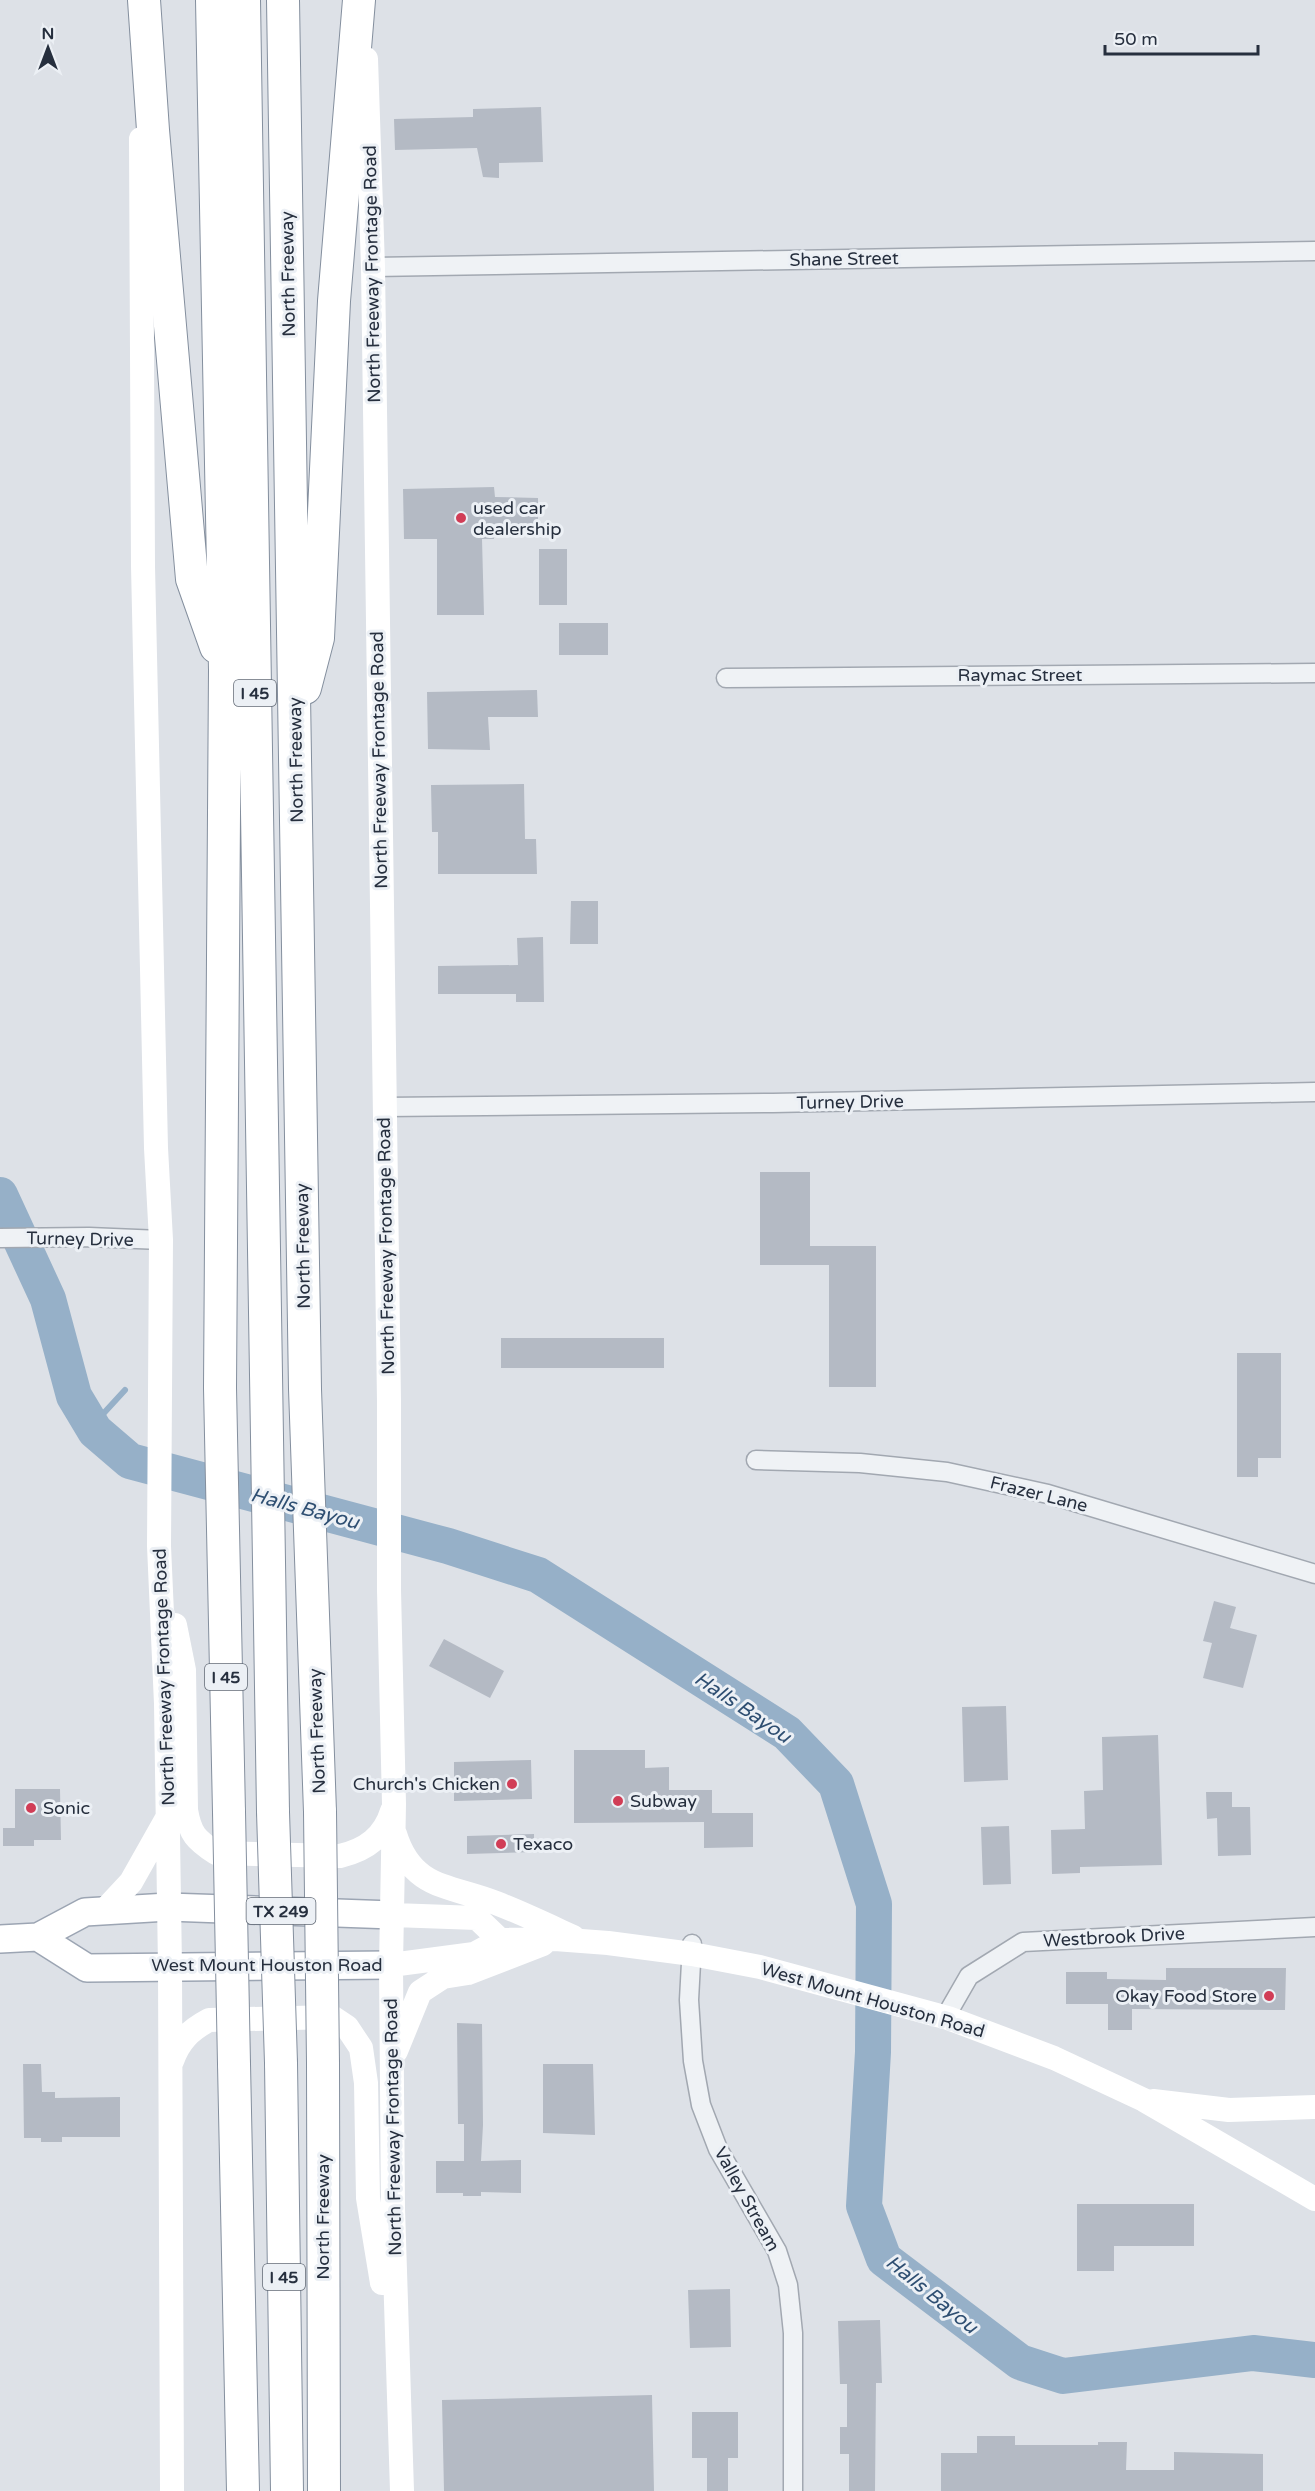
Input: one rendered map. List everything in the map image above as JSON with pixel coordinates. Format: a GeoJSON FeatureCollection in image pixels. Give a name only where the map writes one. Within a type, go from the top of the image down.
{"type":"FeatureCollection","features":[{"type":"Feature","properties":{"kind":"highway"},"geometry":{"type":"LineString","coordinates":[[143,0],[192,579],[225,670]]}},
{"type":"Feature","properties":{"kind":"highway","name":"I 45"},"geometry":{"type":"LineString","coordinates":[[212,0],[225,670],[220,1388],[243,2491]]}},
{"type":"Feature","properties":{"kind":"highway","name":"I 45"},"geometry":{"type":"LineString","coordinates":[[244,0],[273,1812],[281,2063],[287,2491]]}},
{"type":"Feature","properties":{"kind":"highway","name":"North Freeway"},"geometry":{"type":"LineString","coordinates":[[283,0],[305,1389],[320,1812],[324,2491]]}},
{"type":"Feature","properties":{"kind":"highway"},"geometry":{"type":"LineString","coordinates":[[296,721],[318,638],[333,301],[359,0]]}},
{"type":"Feature","properties":{"kind":"main road","name":"North Freeway Frontage Road"},"geometry":{"type":"LineString","coordinates":[[143,0],[141,343],[143,566],[156,1148],[161,1240],[159,1546],[168,1818],[172,2491]]}},
{"type":"Feature","properties":{"kind":"main road","name":"North Freeway Frontage Road"},"geometry":{"type":"LineString","coordinates":[[364,0],[373,267],[389,1402],[389,1590],[394,1804],[391,1965],[393,2208],[402,2491]]}},
{"type":"Feature","properties":{"kind":"main road"},"geometry":{"type":"LineString","coordinates":[[159,1546],[184,1670],[186,1809],[189,1828],[200,1843],[216,1853],[340,1856],[356,1852],[370,1844],[389,1820],[394,1804]]}},
{"type":"Feature","properties":{"kind":"main road"},"geometry":{"type":"LineString","coordinates":[[104,1911],[131,1882],[168,1818]]}},
{"type":"Feature","properties":{"kind":"main road"},"geometry":{"type":"LineString","coordinates":[[393,1828],[398,1845],[407,1860],[433,1883],[494,1902],[580,1940]]}},
{"type":"Feature","properties":{"kind":"main road","name":"TX 249"},"geometry":{"type":"LineString","coordinates":[[0,1939],[38,1937],[85,1912],[168,1907],[393,1915]]}},
{"type":"Feature","properties":{"kind":"main road"},"geometry":{"type":"LineString","coordinates":[[393,1915],[477,1918],[500,1940]]}},
{"type":"Feature","properties":{"kind":"main road","name":"West Mount Houston Road"},"geometry":{"type":"LineString","coordinates":[[38,1937],[87,1968],[391,1965],[474,1954],[500,1940],[580,1940],[692,1949],[939,2015],[1054,2058],[1144,2100],[1315,2199]]}},
{"type":"Feature","properties":{"kind":"main road"},"geometry":{"type":"LineString","coordinates":[[392,2058],[402,2040],[420,1992],[443,1977],[468,1973],[555,1939]]}},
{"type":"Feature","properties":{"kind":"main road"},"geometry":{"type":"LineString","coordinates":[[171,2063],[184,2037],[209,2020],[332,2017],[346,2027],[361,2048],[366,2083],[368,2198],[398,2371]]}},
{"type":"Feature","properties":{"kind":"main road"},"geometry":{"type":"LineString","coordinates":[[1144,2100],[1229,2110],[1315,2107]]}},
{"type":"Feature","properties":{"kind":"street","name":"Shane Street"},"geometry":{"type":"LineString","coordinates":[[373,267],[1315,250]]}},
{"type":"Feature","properties":{"kind":"street","name":"Raymac Street"},"geometry":{"type":"LineString","coordinates":[[726,678],[1315,673]]}},
{"type":"Feature","properties":{"kind":"street","name":"Turney Drive"},"geometry":{"type":"LineString","coordinates":[[384,1107],[773,1103],[1315,1092]]}},
{"type":"Feature","properties":{"kind":"street","name":"Turney Drive"},"geometry":{"type":"LineString","coordinates":[[0,1238],[89,1237],[161,1240]]}},
{"type":"Feature","properties":{"kind":"street","name":"Frazer Lane"},"geometry":{"type":"LineString","coordinates":[[756,1460],[860,1463],[946,1472],[1048,1494],[1315,1574]]}},
{"type":"Feature","properties":{"kind":"street","name":"Westbrook Drive"},"geometry":{"type":"LineString","coordinates":[[939,2015],[950,2009],[969,1976],[1023,1942],[1315,1927]]}},
{"type":"Feature","properties":{"kind":"street","name":"Valley Stream"},"geometry":{"type":"LineString","coordinates":[[692,1949],[689,2000],[693,2061],[702,2105],[718,2149],[777,2251],[788,2285],[793,2333],[793,2491]]}},
{"type":"Feature","properties":{"kind":"building"},"geometry":{"type":"Polygon","coordinates":[[[541,107],[543,162],[499,163],[499,178],[483,177],[477,148],[395,150],[394,119],[473,117],[473,109],[541,107]]]}},
{"type":"Feature","properties":{"kind":"building"},"geometry":{"type":"Polygon","coordinates":[[[494,487],[495,497],[538,498],[538,529],[493,530],[494,539],[482,539],[484,615],[437,615],[437,539],[404,539],[403,489],[494,487]]]}},
{"type":"Feature","properties":{"kind":"building"},"geometry":{"type":"Polygon","coordinates":[[[539,549],[567,549],[567,605],[539,605],[539,549]]]}},
{"type":"Feature","properties":{"kind":"building"},"geometry":{"type":"Polygon","coordinates":[[[559,623],[608,623],[608,655],[559,655],[559,623]]]}},
{"type":"Feature","properties":{"kind":"building"},"geometry":{"type":"Polygon","coordinates":[[[537,690],[538,717],[488,717],[490,750],[428,749],[427,692],[537,690]]]}},
{"type":"Feature","properties":{"kind":"building"},"geometry":{"type":"Polygon","coordinates":[[[524,784],[525,839],[536,839],[537,874],[438,874],[438,832],[432,832],[431,785],[524,784]]]}},
{"type":"Feature","properties":{"kind":"building"},"geometry":{"type":"Polygon","coordinates":[[[571,901],[598,901],[598,944],[570,944],[571,901]]]}},
{"type":"Feature","properties":{"kind":"building"},"geometry":{"type":"Polygon","coordinates":[[[543,937],[544,1002],[516,1002],[516,994],[438,994],[438,966],[518,965],[517,938],[543,937]]]}},
{"type":"Feature","properties":{"kind":"building"},"geometry":{"type":"Polygon","coordinates":[[[760,1172],[810,1172],[810,1246],[876,1246],[876,1387],[829,1387],[829,1265],[760,1265],[760,1172]]]}},
{"type":"Feature","properties":{"kind":"building"},"geometry":{"type":"Polygon","coordinates":[[[501,1338],[664,1338],[664,1368],[501,1368],[501,1338]]]}},
{"type":"Feature","properties":{"kind":"building"},"geometry":{"type":"Polygon","coordinates":[[[1237,1353],[1281,1353],[1281,1458],[1258,1458],[1258,1477],[1237,1477],[1237,1353]]]}},
{"type":"Feature","properties":{"kind":"building"},"geometry":{"type":"Polygon","coordinates":[[[1214,1601],[1236,1607],[1230,1628],[1257,1635],[1243,1688],[1203,1678],[1212,1643],[1203,1641],[1214,1601]]]}},
{"type":"Feature","properties":{"kind":"building"},"geometry":{"type":"Polygon","coordinates":[[[444,1639],[504,1671],[490,1698],[429,1666],[444,1639]]]}},
{"type":"Feature","properties":{"kind":"building"},"geometry":{"type":"Polygon","coordinates":[[[1006,1706],[1008,1780],[964,1782],[962,1707],[1006,1706]]]}},
{"type":"Feature","properties":{"kind":"building"},"geometry":{"type":"Polygon","coordinates":[[[1158,1735],[1162,1865],[1080,1867],[1080,1873],[1052,1874],[1051,1830],[1085,1829],[1084,1791],[1103,1790],[1102,1737],[1158,1735]]]}},
{"type":"Feature","properties":{"kind":"building"},"geometry":{"type":"Polygon","coordinates":[[[574,1750],[645,1750],[645,1768],[669,1767],[669,1790],[712,1790],[712,1813],[753,1813],[753,1847],[704,1848],[704,1822],[574,1823],[574,1750]]]}},
{"type":"Feature","properties":{"kind":"building"},"geometry":{"type":"Polygon","coordinates":[[[531,1760],[532,1799],[454,1801],[454,1762],[531,1760]]]}},
{"type":"Feature","properties":{"kind":"building","name":"Sonic"},"geometry":{"type":"Polygon","coordinates":[[[15,1789],[60,1789],[61,1840],[34,1840],[34,1846],[3,1846],[3,1828],[15,1828],[15,1789]]]}},
{"type":"Feature","properties":{"kind":"building"},"geometry":{"type":"Polygon","coordinates":[[[1206,1792],[1232,1792],[1232,1807],[1250,1807],[1251,1855],[1218,1856],[1217,1818],[1207,1819],[1206,1792]]]}},
{"type":"Feature","properties":{"kind":"building"},"geometry":{"type":"Polygon","coordinates":[[[1009,1826],[1011,1884],[983,1885],[981,1827],[1009,1826]]]}},
{"type":"Feature","properties":{"kind":"building","name":"Texaco"},"geometry":{"type":"Polygon","coordinates":[[[534,1834],[534,1852],[467,1854],[467,1836],[534,1834]]]}},
{"type":"Feature","properties":{"kind":"building"},"geometry":{"type":"Polygon","coordinates":[[[1166,1968],[1286,1968],[1285,2010],[1132,2009],[1132,2030],[1108,2030],[1108,2004],[1066,2004],[1066,1972],[1107,1972],[1107,1979],[1166,1980],[1166,1968]]]}},
{"type":"Feature","properties":{"kind":"building"},"geometry":{"type":"Polygon","coordinates":[[[457,2023],[482,2024],[481,2161],[521,2160],[521,2193],[481,2192],[481,2196],[463,2196],[463,2193],[436,2193],[436,2161],[464,2161],[464,2124],[458,2124],[457,2023]]]}},
{"type":"Feature","properties":{"kind":"building"},"geometry":{"type":"Polygon","coordinates":[[[23,2064],[41,2064],[42,2092],[55,2092],[55,2098],[120,2097],[120,2137],[62,2137],[62,2142],[41,2142],[41,2138],[24,2138],[23,2064]]]}},
{"type":"Feature","properties":{"kind":"building"},"geometry":{"type":"Polygon","coordinates":[[[543,2064],[593,2064],[595,2135],[543,2133],[543,2064]]]}},
{"type":"Feature","properties":{"kind":"building"},"geometry":{"type":"Polygon","coordinates":[[[1077,2204],[1194,2204],[1194,2246],[1114,2246],[1114,2271],[1077,2271],[1077,2204]]]}},
{"type":"Feature","properties":{"kind":"building"},"geometry":{"type":"Polygon","coordinates":[[[730,2289],[731,2347],[690,2348],[688,2290],[730,2289]]]}},
{"type":"Feature","properties":{"kind":"building"},"geometry":{"type":"Polygon","coordinates":[[[880,2320],[882,2383],[876,2383],[875,2491],[849,2491],[849,2454],[840,2454],[840,2427],[847,2427],[847,2384],[840,2384],[838,2321],[880,2320]]]}},
{"type":"Feature","properties":{"kind":"building"},"geometry":{"type":"Polygon","coordinates":[[[652,2395],[654,2491],[444,2491],[442,2400],[652,2395]]]}},
{"type":"Feature","properties":{"kind":"building"},"geometry":{"type":"Polygon","coordinates":[[[692,2412],[738,2412],[738,2458],[728,2458],[728,2491],[707,2491],[707,2458],[692,2458],[692,2412]]]}},
{"type":"Feature","properties":{"kind":"building"},"geometry":{"type":"Polygon","coordinates":[[[977,2436],[1015,2436],[1015,2445],[1098,2445],[1098,2442],[1127,2442],[1126,2470],[1174,2470],[1174,2452],[1263,2454],[1263,2491],[941,2491],[941,2453],[977,2453],[977,2436]]]}},
{"type":"Feature","properties":{"kind":"waterway","name":"Halls Bayou"},"geometry":{"type":"LineString","coordinates":[[0,1195],[48,1299],[74,1396],[95,1431],[130,1461],[448,1546],[538,1575],[787,1733],[836,1784],[874,1904],[873,2052],[864,2206],[884,2259],[1020,2362],[1063,2376],[1253,2353],[1315,2360]]}},
{"type":"Feature","properties":{"kind":"waterway"},"geometry":{"type":"LineString","coordinates":[[92,1426],[125,1390]]}},
{"type":"Feature","properties":{"kind":"place","name":"used car dealership"},"geometry":{"type":"Point","coordinates":[461,518]}},
{"type":"Feature","properties":{"kind":"place","name":"Church's Chicken"},"geometry":{"type":"Point","coordinates":[512,1784]}},
{"type":"Feature","properties":{"kind":"place","name":"Subway"},"geometry":{"type":"Point","coordinates":[618,1801]}},
{"type":"Feature","properties":{"kind":"place","name":"Sonic"},"geometry":{"type":"Point","coordinates":[31,1808]}},
{"type":"Feature","properties":{"kind":"place","name":"Texaco"},"geometry":{"type":"Point","coordinates":[501,1844]}},
{"type":"Feature","properties":{"kind":"place","name":"Okay Food Store"},"geometry":{"type":"Point","coordinates":[1269,1996]}}]}
